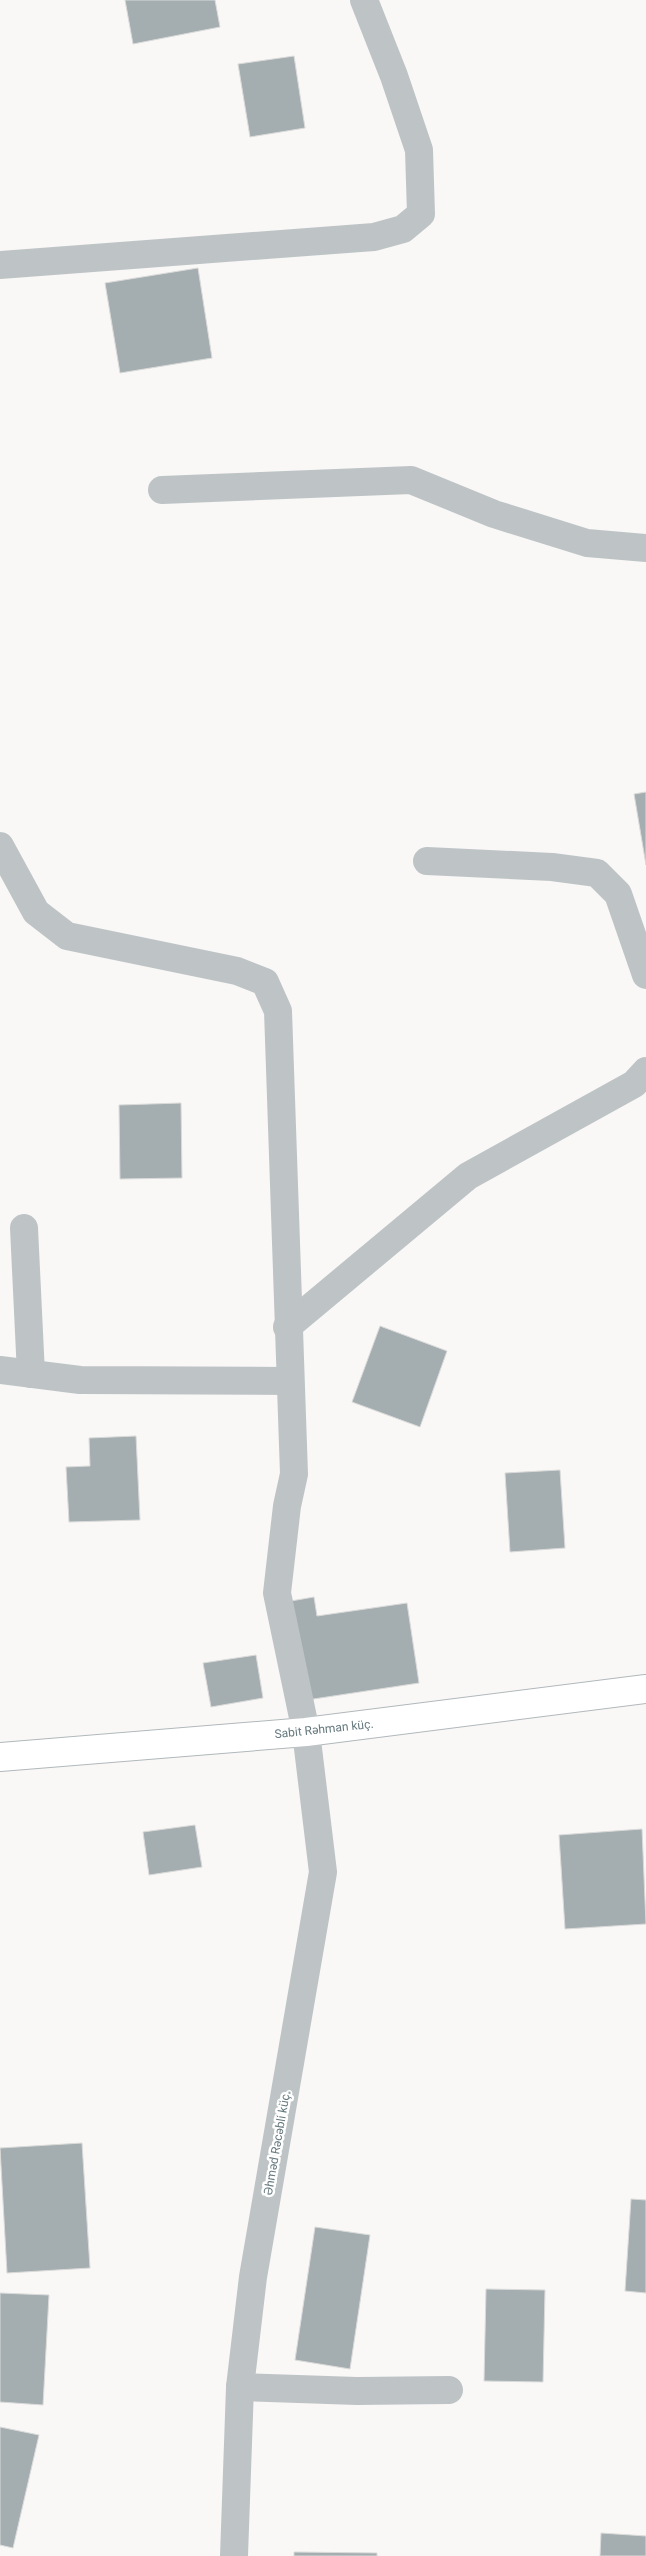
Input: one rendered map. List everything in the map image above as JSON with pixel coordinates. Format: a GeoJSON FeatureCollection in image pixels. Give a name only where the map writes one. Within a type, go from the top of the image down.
{"type":"FeatureCollection","features":[{"type":"Feature","properties":{"kind":"main road","name":"Sabit Rəhman küç."},"geometry":{"type":"LineString","coordinates":[[0,1757],[306,1732],[646,1689]]}},
{"type":"Feature","properties":{"kind":"street"},"geometry":{"type":"LineString","coordinates":[[0,265],[374,237],[403,229],[421,214],[419,150],[394,76],[364,0]]}},
{"type":"Feature","properties":{"kind":"street"},"geometry":{"type":"LineString","coordinates":[[162,490],[411,480],[494,514],[587,543],[646,548]]}},
{"type":"Feature","properties":{"kind":"street","name":"Əhməd Rəcəbli küç."},"geometry":{"type":"LineString","coordinates":[[0,846],[36,912],[67,936],[238,971],[265,982],[278,1011],[294,1474],[287,1506],[277,1593],[306,1732],[323,1872],[253,2276],[240,2387],[234,2556]]}},
{"type":"Feature","properties":{"kind":"street"},"geometry":{"type":"LineString","coordinates":[[427,861],[552,867],[597,873],[618,894],[646,975]]}},
{"type":"Feature","properties":{"kind":"street"},"geometry":{"type":"LineString","coordinates":[[288,1327],[468,1176],[634,1084],[646,1071]]}},
{"type":"Feature","properties":{"kind":"street"},"geometry":{"type":"LineString","coordinates":[[24,1228],[31,1374]]}},
{"type":"Feature","properties":{"kind":"street"},"geometry":{"type":"LineString","coordinates":[[0,1370],[80,1380],[290,1380]]}},
{"type":"Feature","properties":{"kind":"street"},"geometry":{"type":"LineString","coordinates":[[240,2387],[357,2391],[450,2390]]}},
{"type":"Feature","properties":{"kind":"building"},"geometry":{"type":"Polygon","coordinates":[[[125,0],[215,0],[220,27],[133,44],[125,0]]]}},
{"type":"Feature","properties":{"kind":"building"},"geometry":{"type":"Polygon","coordinates":[[[294,56],[305,128],[250,137],[238,64],[294,56]]]}},
{"type":"Feature","properties":{"kind":"building"},"geometry":{"type":"Polygon","coordinates":[[[198,268],[212,358],[120,373],[105,283],[198,268]]]}},
{"type":"Feature","properties":{"kind":"building"},"geometry":{"type":"Polygon","coordinates":[[[646,792],[646,865],[634,794],[646,792]]]}},
{"type":"Feature","properties":{"kind":"building"},"geometry":{"type":"Polygon","coordinates":[[[181,1103],[182,1178],[120,1179],[119,1105],[181,1103]]]}},
{"type":"Feature","properties":{"kind":"building"},"geometry":{"type":"Polygon","coordinates":[[[380,1326],[447,1351],[420,1427],[352,1402],[380,1326]]]}},
{"type":"Feature","properties":{"kind":"building"},"geometry":{"type":"Polygon","coordinates":[[[136,1436],[140,1520],[69,1522],[66,1467],[90,1466],[89,1438],[136,1436]]]}},
{"type":"Feature","properties":{"kind":"building"},"geometry":{"type":"Polygon","coordinates":[[[560,1470],[565,1548],[510,1552],[505,1473],[560,1470]]]}},
{"type":"Feature","properties":{"kind":"building"},"geometry":{"type":"Polygon","coordinates":[[[314,1597],[317,1616],[407,1603],[419,1683],[307,1700],[291,1601],[314,1597]]]}},
{"type":"Feature","properties":{"kind":"building"},"geometry":{"type":"Polygon","coordinates":[[[256,1655],[263,1698],[211,1707],[203,1663],[256,1655]]]}},
{"type":"Feature","properties":{"kind":"building"},"geometry":{"type":"Polygon","coordinates":[[[195,1825],[202,1867],[149,1875],[143,1832],[195,1825]]]}},
{"type":"Feature","properties":{"kind":"building"},"geometry":{"type":"Polygon","coordinates":[[[642,1829],[646,1924],[565,1929],[559,1835],[642,1829]]]}},
{"type":"Feature","properties":{"kind":"building"},"geometry":{"type":"Polygon","coordinates":[[[82,2143],[90,2268],[7,2273],[0,2148],[82,2143]]]}},
{"type":"Feature","properties":{"kind":"building"},"geometry":{"type":"Polygon","coordinates":[[[631,2199],[646,2200],[646,2293],[625,2291],[631,2199]]]}},
{"type":"Feature","properties":{"kind":"building"},"geometry":{"type":"Polygon","coordinates":[[[315,2227],[370,2235],[350,2369],[295,2360],[315,2227]]]}},
{"type":"Feature","properties":{"kind":"building"},"geometry":{"type":"Polygon","coordinates":[[[486,2289],[545,2290],[543,2382],[484,2381],[486,2289]]]}},
{"type":"Feature","properties":{"kind":"building"},"geometry":{"type":"Polygon","coordinates":[[[0,2293],[49,2295],[43,2405],[0,2402],[0,2293]]]}},
{"type":"Feature","properties":{"kind":"building"},"geometry":{"type":"Polygon","coordinates":[[[0,2427],[39,2435],[13,2548],[0,2545],[0,2427]]]}},
{"type":"Feature","properties":{"kind":"building"},"geometry":{"type":"Polygon","coordinates":[[[601,2533],[646,2536],[646,2556],[600,2556],[601,2533]]]}},
{"type":"Feature","properties":{"kind":"building"},"geometry":{"type":"Polygon","coordinates":[[[294,2552],[377,2553],[377,2556],[294,2556],[294,2552]]]}}]}
